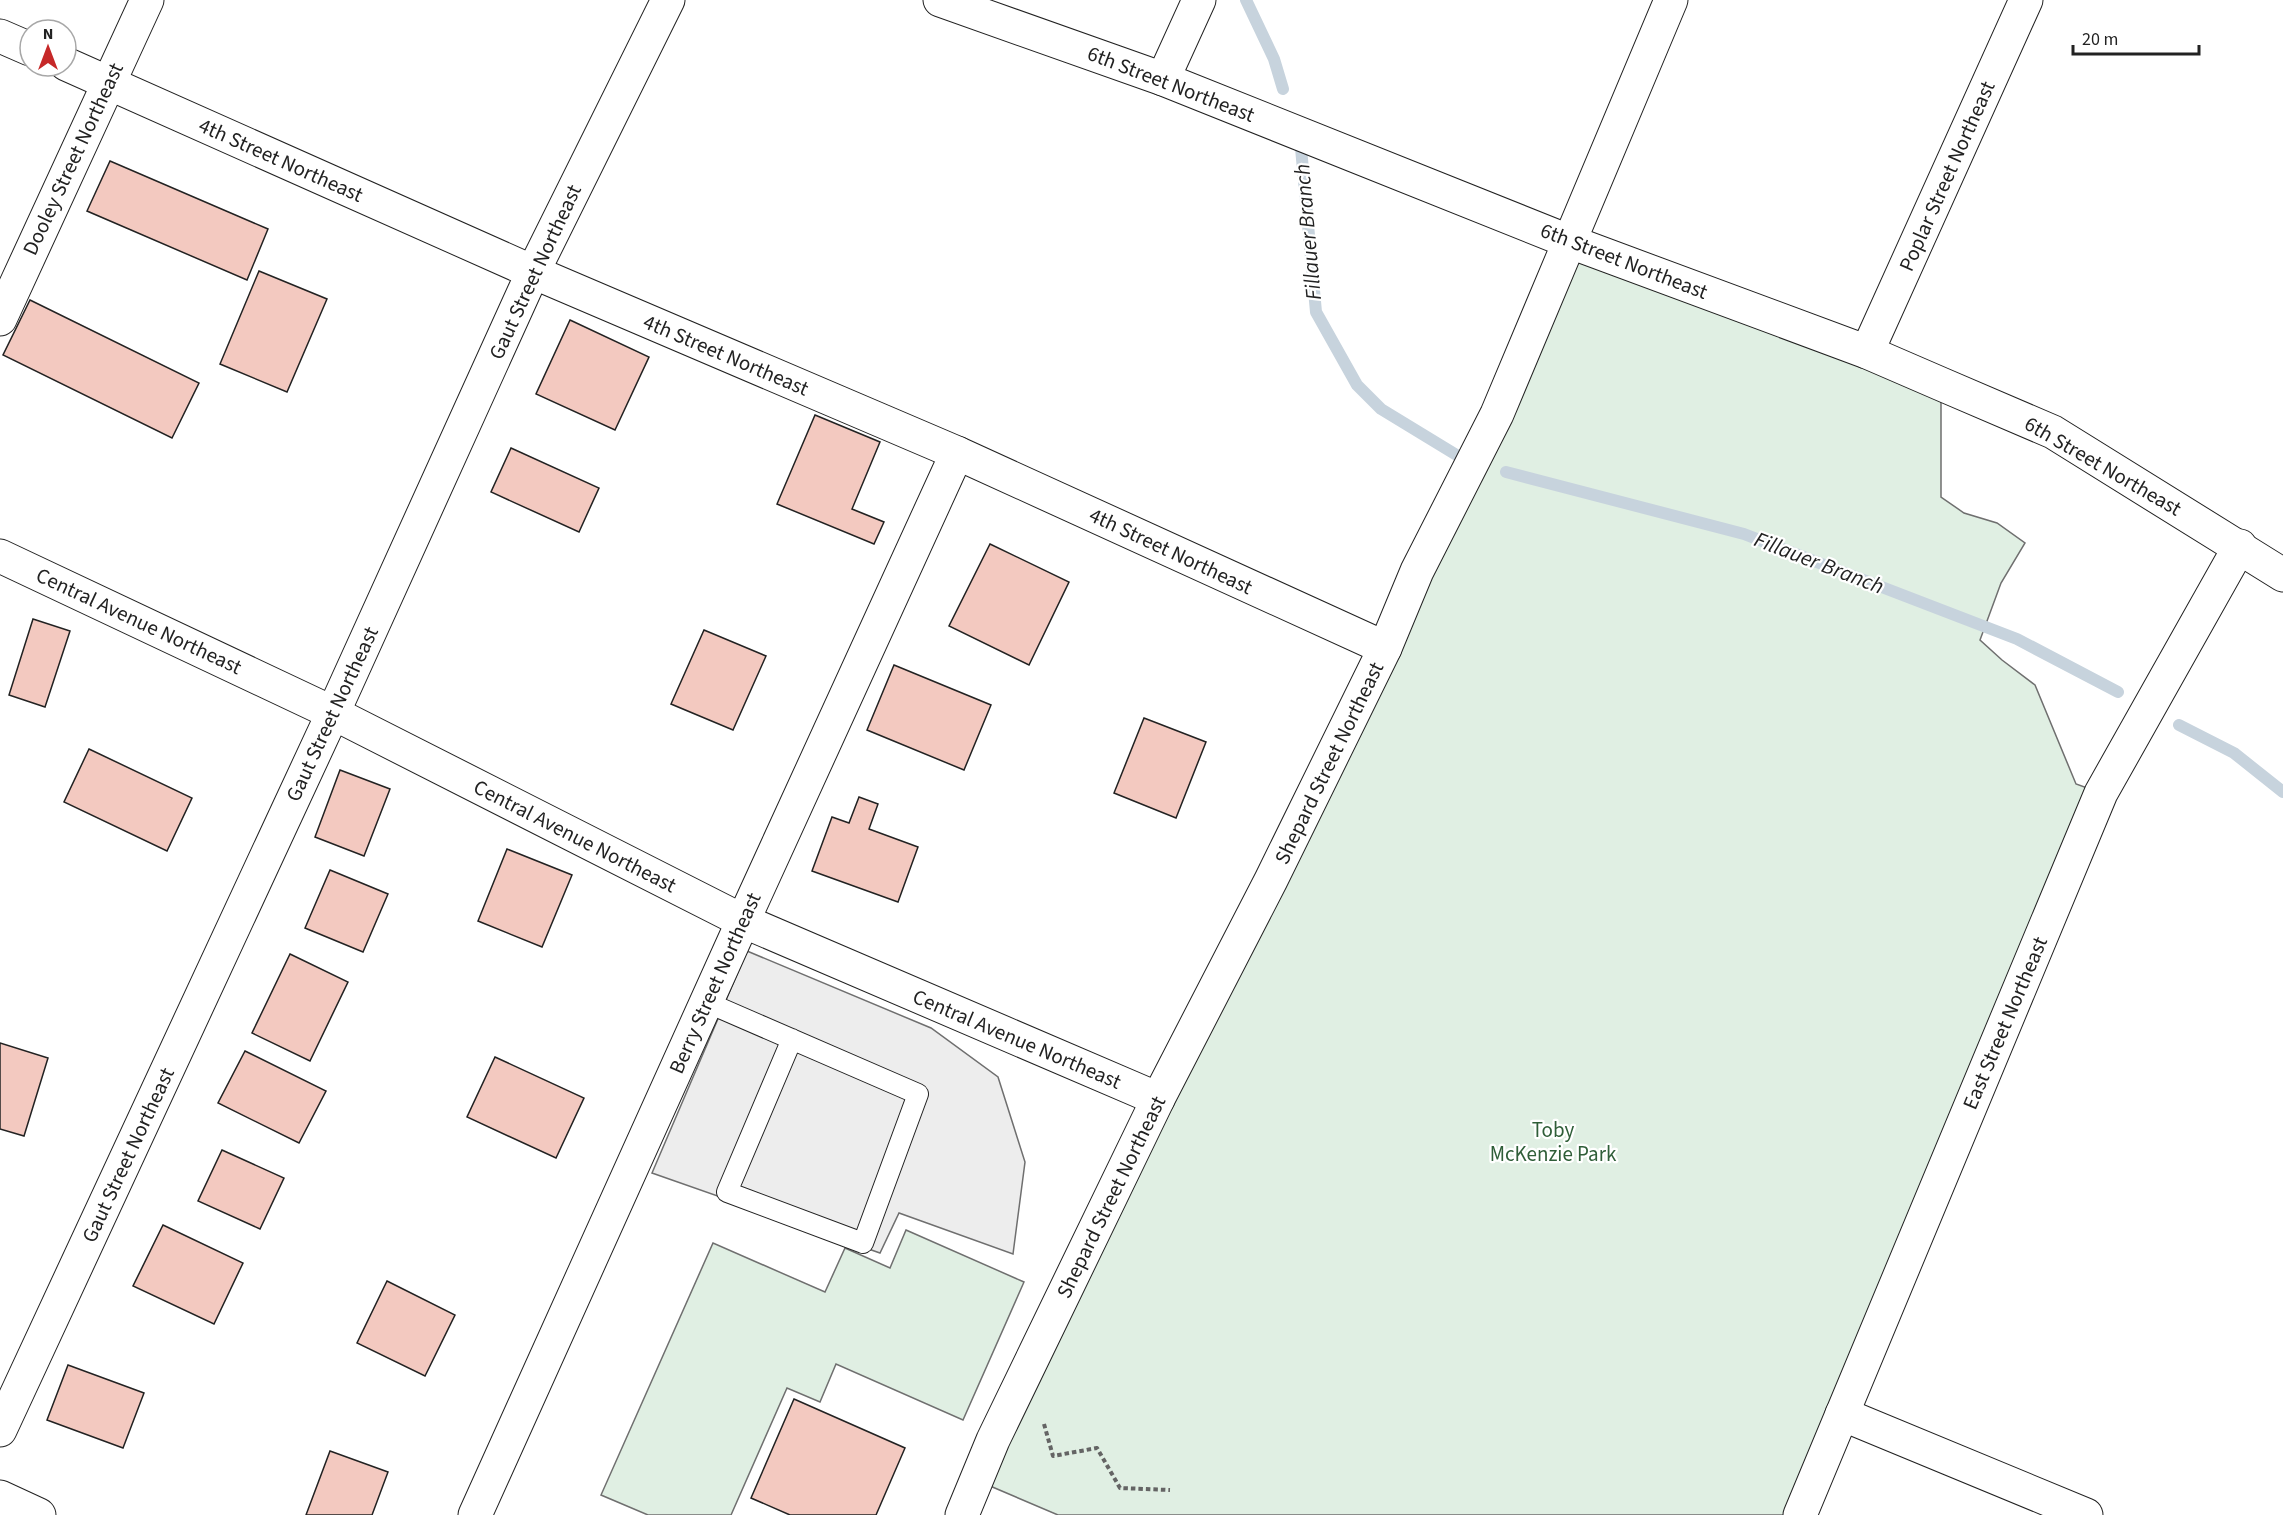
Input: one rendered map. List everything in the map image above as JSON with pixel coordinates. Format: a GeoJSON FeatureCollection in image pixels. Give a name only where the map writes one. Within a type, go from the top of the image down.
{"type":"FeatureCollection","features":[{"type":"Feature","properties":{"kind":"street","name":"Dooley Street Northeast"},"geometry":{"type":"LineString","coordinates":[[0,319],[147,0]]}},
{"type":"Feature","properties":{"kind":"street","name":"Gaut Street Northeast"},"geometry":{"type":"LineString","coordinates":[[0,1430],[333,713],[533,272],[668,0]]}},
{"type":"Feature","properties":{"kind":"street","name":"6th Street Northeast"},"geometry":{"type":"LineString","coordinates":[[940,0],[1163,79],[1568,241],[1867,352],[2053,432],[2240,546],[2283,575]]}},
{"type":"Feature","properties":{"kind":"street"},"geometry":{"type":"LineString","coordinates":[[1163,79],[1199,0]]}},
{"type":"Feature","properties":{"kind":"street","name":"Shepard Street Northeast"},"geometry":{"type":"LineString","coordinates":[[962,1515],[1012,1400],[1158,1099],[1271,880],[1385,648],[1417,571],[1497,414],[1671,0]]}},
{"type":"Feature","properties":{"kind":"street","name":"Poplar Street Northeast"},"geometry":{"type":"LineString","coordinates":[[1867,352],[2026,0]]}},
{"type":"Feature","properties":{"kind":"street"},"geometry":{"type":"LineString","coordinates":[[0,36],[18,44]]}},
{"type":"Feature","properties":{"kind":"street","name":"4th Street Northeast"},"geometry":{"type":"LineString","coordinates":[[78,69],[533,272],[957,453],[1385,648]]}},
{"type":"Feature","properties":{"kind":"street","name":"Berry Street Northeast"},"geometry":{"type":"LineString","coordinates":[[476,1515],[742,921],[957,453]]}},
{"type":"Feature","properties":{"kind":"street","name":"East Street Northeast"},"geometry":{"type":"LineString","coordinates":[[1800,1515],[2101,793],[2240,546]]}},
{"type":"Feature","properties":{"kind":"street","name":"Central Avenue Northeast"},"geometry":{"type":"LineString","coordinates":[[0,556],[333,713],[742,921],[1158,1099]]}},
{"type":"Feature","properties":{"kind":"street"},"geometry":{"type":"LineString","coordinates":[[1842,1414],[2086,1515]]}},
{"type":"Feature","properties":{"kind":"street"},"geometry":{"type":"LineString","coordinates":[[0,1497],[39,1515]]}},
{"type":"Feature","properties":{"kind":"lane"},"geometry":{"type":"LineString","coordinates":[[706,1002],[792,1039],[918,1094],[863,1243],[727,1191],[792,1039]]}},
{"type":"Feature","properties":{"kind":"path"},"geometry":{"type":"LineString","coordinates":[[1012,1400],[1046,1425],[1053,1456],[1097,1448],[1120,1488],[1170,1490]]}},
{"type":"Feature","properties":{"kind":"green space","name":"Toby McKenzie Park"},"geometry":{"type":"Polygon","coordinates":[[[1568,241],[1941,384],[1941,497],[1964,513],[1997,523],[2025,543],[2001,583],[1980,640],[2035,685],[2076,784],[2101,793],[1800,1515],[1058,1515],[976,1480],[1568,241]]]}},
{"type":"Feature","properties":{"kind":"green space"},"geometry":{"type":"Polygon","coordinates":[[[906,1230],[1024,1282],[963,1420],[836,1364],[820,1402],[787,1388],[731,1515],[648,1515],[601,1495],[713,1243],[825,1292],[845,1248],[890,1268],[906,1230]]]}},
{"type":"Feature","properties":{"kind":"shaded area"},"geometry":{"type":"Polygon","coordinates":[[[747,951],[931,1028],[998,1077],[1025,1162],[1013,1254],[899,1213],[880,1253],[652,1173],[747,951]]]}},
{"type":"Feature","properties":{"kind":"building"},"geometry":{"type":"Polygon","coordinates":[[[110,161],[268,229],[247,280],[87,211],[110,161]]]}},
{"type":"Feature","properties":{"kind":"building"},"geometry":{"type":"Polygon","coordinates":[[[259,271],[327,299],[287,392],[220,364],[259,271]]]}},
{"type":"Feature","properties":{"kind":"building"},"geometry":{"type":"Polygon","coordinates":[[[30,300],[199,383],[172,438],[3,355],[30,300]]]}},
{"type":"Feature","properties":{"kind":"building"},"geometry":{"type":"Polygon","coordinates":[[[570,320],[649,357],[615,430],[536,394],[570,320]]]}},
{"type":"Feature","properties":{"kind":"building"},"geometry":{"type":"Polygon","coordinates":[[[815,415],[880,442],[852,509],[884,522],[874,544],[777,504],[815,415]]]}},
{"type":"Feature","properties":{"kind":"building"},"geometry":{"type":"Polygon","coordinates":[[[511,448],[599,488],[579,532],[491,492],[511,448]]]}},
{"type":"Feature","properties":{"kind":"building"},"geometry":{"type":"Polygon","coordinates":[[[990,544],[1069,582],[1029,665],[949,626],[990,544]]]}},
{"type":"Feature","properties":{"kind":"building"},"geometry":{"type":"Polygon","coordinates":[[[33,619],[70,631],[45,707],[9,695],[33,619]]]}},
{"type":"Feature","properties":{"kind":"building"},"geometry":{"type":"Polygon","coordinates":[[[704,630],[766,656],[733,730],[671,704],[704,630]]]}},
{"type":"Feature","properties":{"kind":"building"},"geometry":{"type":"Polygon","coordinates":[[[894,665],[991,705],[964,770],[867,730],[894,665]]]}},
{"type":"Feature","properties":{"kind":"building"},"geometry":{"type":"Polygon","coordinates":[[[1144,718],[1206,742],[1176,818],[1114,793],[1144,718]]]}},
{"type":"Feature","properties":{"kind":"building"},"geometry":{"type":"Polygon","coordinates":[[[89,749],[192,798],[167,851],[64,802],[89,749]]]}},
{"type":"Feature","properties":{"kind":"building"},"geometry":{"type":"Polygon","coordinates":[[[340,770],[390,789],[364,856],[315,837],[340,770]]]}},
{"type":"Feature","properties":{"kind":"building"},"geometry":{"type":"Polygon","coordinates":[[[859,797],[878,804],[869,829],[918,847],[898,902],[812,871],[832,817],[849,823],[859,797]]]}},
{"type":"Feature","properties":{"kind":"building"},"geometry":{"type":"Polygon","coordinates":[[[507,849],[572,875],[542,947],[478,921],[507,849]]]}},
{"type":"Feature","properties":{"kind":"building"},"geometry":{"type":"Polygon","coordinates":[[[330,870],[388,894],[363,952],[305,928],[330,870]]]}},
{"type":"Feature","properties":{"kind":"building"},"geometry":{"type":"Polygon","coordinates":[[[290,954],[348,982],[310,1061],[252,1033],[290,954]]]}},
{"type":"Feature","properties":{"kind":"building"},"geometry":{"type":"Polygon","coordinates":[[[0,1043],[48,1058],[24,1136],[0,1129],[0,1043]]]}},
{"type":"Feature","properties":{"kind":"building"},"geometry":{"type":"Polygon","coordinates":[[[245,1051],[326,1091],[299,1143],[218,1103],[245,1051]]]}},
{"type":"Feature","properties":{"kind":"building"},"geometry":{"type":"Polygon","coordinates":[[[495,1057],[584,1098],[556,1158],[467,1117],[495,1057]]]}},
{"type":"Feature","properties":{"kind":"building"},"geometry":{"type":"Polygon","coordinates":[[[222,1150],[284,1178],[260,1229],[198,1201],[222,1150]]]}},
{"type":"Feature","properties":{"kind":"building"},"geometry":{"type":"Polygon","coordinates":[[[163,1225],[243,1263],[214,1324],[133,1286],[163,1225]]]}},
{"type":"Feature","properties":{"kind":"building"},"geometry":{"type":"Polygon","coordinates":[[[387,1281],[455,1315],[425,1376],[357,1343],[387,1281]]]}},
{"type":"Feature","properties":{"kind":"building"},"geometry":{"type":"Polygon","coordinates":[[[68,1365],[144,1393],[123,1448],[47,1420],[68,1365]]]}},
{"type":"Feature","properties":{"kind":"building"},"geometry":{"type":"Polygon","coordinates":[[[794,1399],[905,1448],[876,1515],[790,1515],[751,1498],[794,1399]]]}},
{"type":"Feature","properties":{"kind":"building"},"geometry":{"type":"Polygon","coordinates":[[[330,1451],[388,1472],[372,1515],[306,1515],[330,1451]]]}},
{"type":"Feature","properties":{"kind":"waterway","name":"Fillauer Branch"},"geometry":{"type":"LineString","coordinates":[[1246,0],[1274,59],[1283,89]]}},
{"type":"Feature","properties":{"kind":"waterway","name":"Fillauer Branch"},"geometry":{"type":"LineString","coordinates":[[1301,148],[1316,312],[1357,385],[1381,409],[1468,462]]}},
{"type":"Feature","properties":{"kind":"waterway","name":"Fillauer Branch"},"geometry":{"type":"LineString","coordinates":[[1506,472],[1744,534],[2017,639],[2118,692]]}},
{"type":"Feature","properties":{"kind":"waterway","name":"Fillauer Branch"},"geometry":{"type":"LineString","coordinates":[[2179,725],[2234,753],[2283,792]]}}]}
